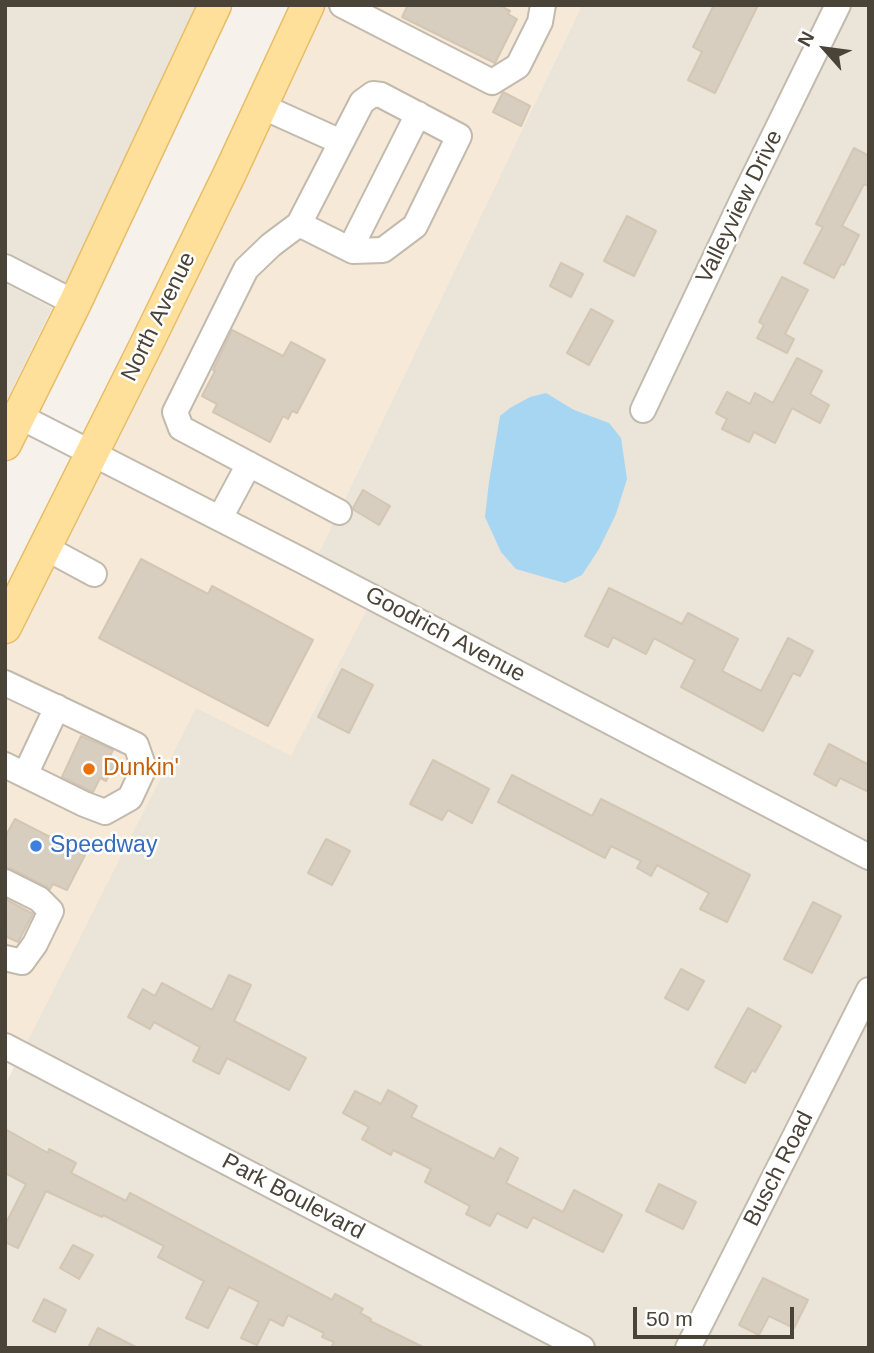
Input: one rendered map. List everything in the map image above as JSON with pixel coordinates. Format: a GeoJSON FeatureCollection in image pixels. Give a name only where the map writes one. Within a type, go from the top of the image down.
{"type":"FeatureCollection","features":[{"type":"Feature","properties":{"kind":"main road"},"geometry":{"type":"LineString","coordinates":[[5,444],[75,303],[215,5]]}},
{"type":"Feature","properties":{"kind":"main road","name":"North Avenue"},"geometry":{"type":"LineString","coordinates":[[5,626],[153,329],[308,5]]}},
{"type":"Feature","properties":{"kind":"street"},"geometry":{"type":"LineString","coordinates":[[342,5],[492,82],[518,66],[540,22],[543,5]]}},
{"type":"Feature","properties":{"kind":"street","name":"Valleyview Drive"},"geometry":{"type":"LineString","coordinates":[[643,410],[838,5]]}},
{"type":"Feature","properties":{"kind":"street"},"geometry":{"type":"LineString","coordinates":[[299,224],[353,251],[383,250],[415,226],[459,136],[381,94],[373,94],[362,102],[299,224],[246,268],[175,412],[181,428],[339,512]]}},
{"type":"Feature","properties":{"kind":"street"},"geometry":{"type":"LineString","coordinates":[[261,106],[341,142]]}},
{"type":"Feature","properties":{"kind":"street"},"geometry":{"type":"LineString","coordinates":[[351,249],[418,114]]}},
{"type":"Feature","properties":{"kind":"street"},"geometry":{"type":"LineString","coordinates":[[5,267],[75,303]]}},
{"type":"Feature","properties":{"kind":"street","name":"Goodrich Avenue"},"geometry":{"type":"LineString","coordinates":[[19,416],[869,857]]}},
{"type":"Feature","properties":{"kind":"street"},"geometry":{"type":"LineString","coordinates":[[220,518],[248,464]]}},
{"type":"Feature","properties":{"kind":"street"},"geometry":{"type":"LineString","coordinates":[[44,547],[94,574]]}},
{"type":"Feature","properties":{"kind":"street"},"geometry":{"type":"LineString","coordinates":[[5,683],[57,707],[136,745],[144,768],[130,798],[105,812],[15,770],[57,707]]}},
{"type":"Feature","properties":{"kind":"street"},"geometry":{"type":"LineString","coordinates":[[5,882],[39,899],[51,911],[35,944],[22,962],[5,958]]}},
{"type":"Feature","properties":{"kind":"street","name":"Busch Road"},"geometry":{"type":"LineString","coordinates":[[688,1348],[869,990]]}},
{"type":"Feature","properties":{"kind":"street","name":"Park Boulevard"},"geometry":{"type":"LineString","coordinates":[[5,1046],[582,1348]]}},
{"type":"Feature","properties":{"kind":"shaded area"},"geometry":{"type":"Polygon","coordinates":[[[5,5],[208,5],[70,290],[5,256],[5,5]]]}},
{"type":"Feature","properties":{"kind":"shaded area"},"geometry":{"type":"Polygon","coordinates":[[[317,5],[582,5],[316,559],[102,449],[317,5]]]}},
{"type":"Feature","properties":{"kind":"shaded area"},"geometry":{"type":"Polygon","coordinates":[[[582,5],[869,5],[869,1348],[5,1348],[5,1085],[196,707],[291,755],[316,559],[582,5]]]}},
{"type":"Feature","properties":{"kind":"shaded area"},"geometry":{"type":"Polygon","coordinates":[[[5,283],[52,308],[5,404],[5,283]]]}},
{"type":"Feature","properties":{"kind":"shaded area"},"geometry":{"type":"Polygon","coordinates":[[[93,462],[370,604],[291,756],[196,708],[24,1048],[5,1038],[5,644],[93,462]]]}},
{"type":"Feature","properties":{"kind":"water"},"geometry":{"type":"Polygon","coordinates":[[[546,393],[574,410],[609,423],[621,438],[627,479],[616,514],[599,549],[582,575],[565,583],[516,569],[501,552],[485,517],[500,416],[530,397],[546,393]]]}},
{"type":"Feature","properties":{"kind":"building"},"geometry":{"type":"Polygon","coordinates":[[[408,5],[499,5],[517,19],[495,63],[402,17],[408,5]]]}},
{"type":"Feature","properties":{"kind":"building"},"geometry":{"type":"Polygon","coordinates":[[[714,5],[758,5],[715,93],[688,80],[702,52],[693,47],[714,5]]]}},
{"type":"Feature","properties":{"kind":"building"},"geometry":{"type":"Polygon","coordinates":[[[503,92],[530,106],[521,126],[493,112],[503,92]]]}},
{"type":"Feature","properties":{"kind":"building"},"geometry":{"type":"Polygon","coordinates":[[[854,148],[869,156],[869,187],[864,184],[842,226],[859,235],[844,265],[841,264],[834,278],[804,263],[823,227],[816,224],[854,148]]]}},
{"type":"Feature","properties":{"kind":"building"},"geometry":{"type":"Polygon","coordinates":[[[627,216],[656,231],[634,276],[604,261],[627,216]]]}},
{"type":"Feature","properties":{"kind":"building"},"geometry":{"type":"Polygon","coordinates":[[[561,263],[583,274],[571,297],[550,286],[561,263]]]}},
{"type":"Feature","properties":{"kind":"building"},"geometry":{"type":"Polygon","coordinates":[[[782,277],[808,290],[785,334],[794,339],[787,353],[757,338],[764,325],[759,322],[782,277]]]}},
{"type":"Feature","properties":{"kind":"building"},"geometry":{"type":"Polygon","coordinates":[[[591,309],[613,321],[589,365],[567,353],[591,309]]]}},
{"type":"Feature","properties":{"kind":"building"},"geometry":{"type":"Polygon","coordinates":[[[232,330],[283,356],[291,342],[325,360],[297,413],[292,411],[288,419],[283,416],[270,442],[213,412],[217,404],[202,396],[232,330]]]}},
{"type":"Feature","properties":{"kind":"building"},"geometry":{"type":"Polygon","coordinates":[[[797,358],[822,371],[810,394],[829,405],[820,423],[792,408],[775,443],[754,432],[749,442],[722,429],[727,419],[716,413],[727,392],[750,404],[755,393],[773,403],[797,358]]]}},
{"type":"Feature","properties":{"kind":"building"},"geometry":{"type":"Polygon","coordinates":[[[363,490],[390,506],[379,525],[353,508],[363,490]]]}},
{"type":"Feature","properties":{"kind":"building"},"geometry":{"type":"Polygon","coordinates":[[[141,559],[208,594],[212,586],[313,640],[268,726],[99,638],[141,559]]]}},
{"type":"Feature","properties":{"kind":"building"},"geometry":{"type":"Polygon","coordinates":[[[609,588],[682,624],[688,613],[738,639],[722,671],[761,691],[788,638],[813,651],[800,676],[793,673],[763,731],[681,687],[695,660],[654,638],[646,654],[613,637],[608,647],[585,636],[609,588]]]}},
{"type":"Feature","properties":{"kind":"building"},"geometry":{"type":"Polygon","coordinates":[[[342,669],[373,685],[349,733],[318,717],[342,669]]]}},
{"type":"Feature","properties":{"kind":"building","name":"Dunkin'"},"geometry":{"type":"Polygon","coordinates":[[[81,736],[113,750],[110,756],[117,760],[106,781],[100,778],[93,792],[62,777],[81,736]]]}},
{"type":"Feature","properties":{"kind":"building"},"geometry":{"type":"Polygon","coordinates":[[[829,744],[869,765],[869,792],[840,778],[836,786],[814,774],[829,744]]]}},
{"type":"Feature","properties":{"kind":"building"},"geometry":{"type":"Polygon","coordinates":[[[433,760],[489,789],[472,823],[448,810],[442,820],[410,804],[433,760]]]}},
{"type":"Feature","properties":{"kind":"building"},"geometry":{"type":"Polygon","coordinates":[[[512,775],[592,816],[601,799],[750,875],[727,922],[700,909],[709,893],[657,865],[651,876],[637,868],[641,861],[611,846],[605,858],[498,802],[512,775]]]}},
{"type":"Feature","properties":{"kind":"building","name":"Speedway"},"geometry":{"type":"Polygon","coordinates":[[[15,819],[85,855],[67,890],[53,884],[50,889],[5,867],[5,837],[15,819]]]}},
{"type":"Feature","properties":{"kind":"building"},"geometry":{"type":"Polygon","coordinates":[[[326,839],[350,851],[332,885],[308,873],[326,839]]]}},
{"type":"Feature","properties":{"kind":"building","name":"Speedway"},"geometry":{"type":"Polygon","coordinates":[[[5,899],[33,914],[18,942],[5,936],[5,899]]]}},
{"type":"Feature","properties":{"kind":"building"},"geometry":{"type":"Polygon","coordinates":[[[813,902],[841,916],[812,973],[784,959],[813,902]]]}},
{"type":"Feature","properties":{"kind":"building"},"geometry":{"type":"Polygon","coordinates":[[[681,969],[704,981],[688,1010],[665,998],[681,969]]]}},
{"type":"Feature","properties":{"kind":"building"},"geometry":{"type":"Polygon","coordinates":[[[229,975],[251,985],[234,1021],[306,1058],[289,1090],[227,1058],[219,1074],[193,1061],[200,1047],[154,1022],[150,1029],[128,1017],[143,989],[155,996],[162,983],[212,1010],[229,975]]]}},
{"type":"Feature","properties":{"kind":"building"},"geometry":{"type":"Polygon","coordinates":[[[748,1008],[781,1026],[755,1072],[752,1070],[745,1083],[715,1067],[748,1008]]]}},
{"type":"Feature","properties":{"kind":"building"},"geometry":{"type":"Polygon","coordinates":[[[388,1090],[417,1106],[411,1117],[494,1159],[500,1148],[518,1158],[506,1183],[563,1212],[574,1190],[622,1215],[603,1252],[533,1217],[527,1228],[497,1213],[490,1226],[466,1214],[470,1206],[425,1182],[431,1169],[393,1150],[391,1155],[362,1139],[369,1127],[343,1113],[355,1091],[381,1104],[388,1090]]]}},
{"type":"Feature","properties":{"kind":"building"},"geometry":{"type":"Polygon","coordinates":[[[5,1129],[48,1153],[49,1149],[76,1163],[71,1173],[126,1201],[130,1193],[332,1300],[335,1294],[363,1309],[360,1313],[371,1319],[370,1321],[425,1348],[331,1348],[334,1342],[322,1337],[324,1333],[288,1315],[283,1326],[270,1319],[257,1345],[241,1338],[259,1302],[229,1287],[208,1328],[186,1318],[204,1281],[158,1257],[164,1246],[103,1215],[102,1217],[46,1191],[18,1248],[5,1242],[5,1225],[26,1184],[5,1173],[5,1129]]]}},
{"type":"Feature","properties":{"kind":"building"},"geometry":{"type":"Polygon","coordinates":[[[659,1184],[696,1202],[683,1229],[646,1211],[659,1184]]]}},
{"type":"Feature","properties":{"kind":"building"},"geometry":{"type":"Polygon","coordinates":[[[73,1245],[93,1255],[79,1279],[60,1268],[73,1245]]]}},
{"type":"Feature","properties":{"kind":"building"},"geometry":{"type":"Polygon","coordinates":[[[763,1278],[808,1300],[794,1328],[769,1316],[759,1335],[739,1325],[763,1278]]]}},
{"type":"Feature","properties":{"kind":"building"},"geometry":{"type":"Polygon","coordinates":[[[44,1299],[66,1310],[55,1332],[33,1321],[44,1299]]]}},
{"type":"Feature","properties":{"kind":"building"},"geometry":{"type":"Polygon","coordinates":[[[98,1328],[138,1348],[88,1348],[98,1328]]]}},
{"type":"Feature","properties":{"kind":"place","name":"Dunkin'"},"geometry":{"type":"Point","coordinates":[89,769]}},
{"type":"Feature","properties":{"kind":"place","name":"Speedway"},"geometry":{"type":"Point","coordinates":[36,846]}}]}
